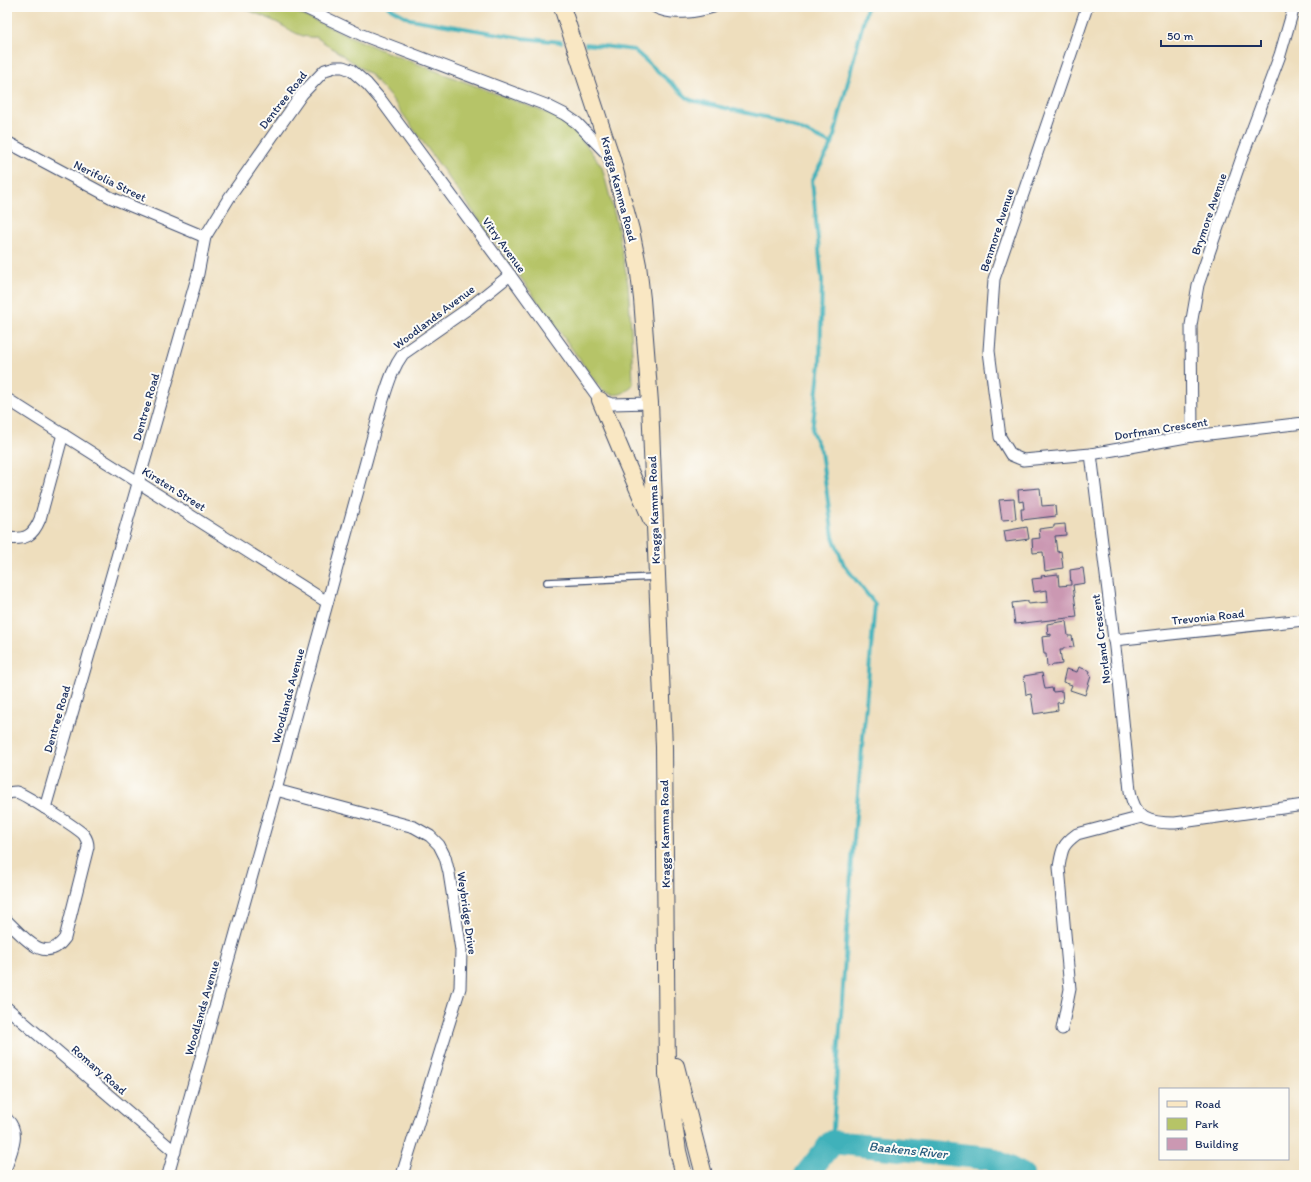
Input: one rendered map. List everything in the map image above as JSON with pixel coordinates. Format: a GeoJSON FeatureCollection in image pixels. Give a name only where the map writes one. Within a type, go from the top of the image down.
{"type":"FeatureCollection","features":[{"type":"Feature","properties":{"kind":"main road","name":"Kragga Kamma Road"},"geometry":{"type":"LineString","coordinates":[[562,7],[612,160],[631,230],[638,265],[642,299],[650,403],[664,747],[667,1074],[678,1151],[684,1175]]}},
{"type":"Feature","properties":{"kind":"main road"},"geometry":{"type":"LineString","coordinates":[[600,400],[655,526]]}},
{"type":"Feature","properties":{"kind":"main road","name":"Kragga Kamma Road"},"geometry":{"type":"LineString","coordinates":[[667,1025],[681,1088],[704,1175]]}},
{"type":"Feature","properties":{"kind":"street"},"geometry":{"type":"LineString","coordinates":[[303,7],[362,35],[546,105],[564,114],[577,123],[612,160]]}},
{"type":"Feature","properties":{"kind":"street"},"geometry":{"type":"LineString","coordinates":[[655,7],[660,10],[693,12],[713,7]]}},
{"type":"Feature","properties":{"kind":"street","name":"Benmore Avenue"},"geometry":{"type":"LineString","coordinates":[[1023,460],[1011,455],[1000,437],[989,351],[994,279],[1087,7]]}},
{"type":"Feature","properties":{"kind":"street","name":"Brymore Avenue"},"geometry":{"type":"LineString","coordinates":[[1192,436],[1191,325],[1198,285],[1241,160],[1280,55],[1294,7]]}},
{"type":"Feature","properties":{"kind":"street","name":"Dentree Road"},"geometry":{"type":"LineString","coordinates":[[45,808],[198,274],[205,237],[237,186],[302,94],[325,70],[335,67],[343,67],[351,70]]}},
{"type":"Feature","properties":{"kind":"street","name":"Vitry Avenue"},"geometry":{"type":"LineString","coordinates":[[351,70],[367,84],[381,100],[600,400]]}},
{"type":"Feature","properties":{"kind":"street","name":"Nerifolia Street"},"geometry":{"type":"LineString","coordinates":[[7,142],[105,194],[154,217],[205,237]]}},
{"type":"Feature","properties":{"kind":"street","name":"Woodlands Avenue"},"geometry":{"type":"LineString","coordinates":[[168,1175],[391,374],[403,354],[469,308],[510,275]]}},
{"type":"Feature","properties":{"kind":"street","name":"Kirsten Street"},"geometry":{"type":"LineString","coordinates":[[7,399],[327,602]]}},
{"type":"Feature","properties":{"kind":"street"},"geometry":{"type":"LineString","coordinates":[[600,400],[612,404],[650,403]]}},
{"type":"Feature","properties":{"kind":"street","name":"Dorfman Crescent"},"geometry":{"type":"LineString","coordinates":[[1023,460],[1091,454],[1192,436],[1304,423]]}},
{"type":"Feature","properties":{"kind":"street"},"geometry":{"type":"LineString","coordinates":[[7,538],[22,538],[31,534],[36,528],[40,519],[63,434]]}},
{"type":"Feature","properties":{"kind":"street","name":"Norland Crescent"},"geometry":{"type":"LineString","coordinates":[[1091,454],[1114,640],[1130,791],[1135,809],[1142,817]]}},
{"type":"Feature","properties":{"kind":"street","name":"Trevonia Road"},"geometry":{"type":"LineString","coordinates":[[1114,640],[1304,620]]}},
{"type":"Feature","properties":{"kind":"street","name":"Weybridge Drive"},"geometry":{"type":"LineString","coordinates":[[276,790],[414,827],[430,836],[445,856],[461,950],[460,988],[402,1175]]}},
{"type":"Feature","properties":{"kind":"street"},"geometry":{"type":"LineString","coordinates":[[7,794],[10,792],[17,792],[45,808],[80,832],[88,843],[88,853],[65,938],[61,944],[54,949],[41,949],[34,946],[7,921]]}},
{"type":"Feature","properties":{"kind":"street"},"geometry":{"type":"LineString","coordinates":[[1062,1029],[1070,989],[1059,867],[1061,851],[1068,840],[1077,834],[1142,817],[1159,823],[1175,823],[1304,805]]}},
{"type":"Feature","properties":{"kind":"street","name":"Romary Road"},"geometry":{"type":"LineString","coordinates":[[7,1008],[175,1152]]}},
{"type":"Feature","properties":{"kind":"street"},"geometry":{"type":"LineString","coordinates":[[7,1118],[12,1123],[16,1136],[7,1165]]}},
{"type":"Feature","properties":{"kind":"lane"},"geometry":{"type":"LineString","coordinates":[[547,582],[656,577]]}},
{"type":"Feature","properties":{"kind":"green space"},"geometry":{"type":"Polygon","coordinates":[[[240,7],[284,7],[381,50],[552,115],[570,127],[587,146],[602,167],[617,224],[628,284],[633,384],[629,389],[616,395],[607,392],[598,385],[392,99],[370,74],[316,37],[300,35],[272,20],[240,7]]]}},
{"type":"Feature","properties":{"kind":"building"},"geometry":{"type":"Polygon","coordinates":[[[1040,488],[1042,506],[1055,505],[1056,516],[1022,520],[1021,509],[1024,509],[1023,501],[1019,502],[1018,490],[1040,488]]]}},
{"type":"Feature","properties":{"kind":"building"},"geometry":{"type":"Polygon","coordinates":[[[1014,499],[1016,519],[1002,520],[999,500],[1014,499]]]}},
{"type":"Feature","properties":{"kind":"building"},"geometry":{"type":"Polygon","coordinates":[[[1065,524],[1066,535],[1055,536],[1057,552],[1061,551],[1063,568],[1045,571],[1043,552],[1033,553],[1032,539],[1040,538],[1039,529],[1065,524]]]}},
{"type":"Feature","properties":{"kind":"building"},"geometry":{"type":"Polygon","coordinates":[[[1027,527],[1029,539],[1006,542],[1004,531],[1027,527]]]}},
{"type":"Feature","properties":{"kind":"building"},"geometry":{"type":"Polygon","coordinates":[[[1083,568],[1085,583],[1073,585],[1077,617],[1015,624],[1012,603],[1028,601],[1028,604],[1048,602],[1047,590],[1034,592],[1032,579],[1042,578],[1041,576],[1058,574],[1059,586],[1071,585],[1070,570],[1083,568]]]}},
{"type":"Feature","properties":{"kind":"building"},"geometry":{"type":"Polygon","coordinates":[[[1066,621],[1068,636],[1072,636],[1074,647],[1063,648],[1063,650],[1060,650],[1062,664],[1047,666],[1042,637],[1051,636],[1051,634],[1048,635],[1047,624],[1066,621]]]}},
{"type":"Feature","properties":{"kind":"building"},"geometry":{"type":"Polygon","coordinates":[[[1079,667],[1090,671],[1089,675],[1091,676],[1085,695],[1070,690],[1072,685],[1063,682],[1066,669],[1077,672],[1079,667]]]}},
{"type":"Feature","properties":{"kind":"building"},"geometry":{"type":"Polygon","coordinates":[[[1042,673],[1045,689],[1052,688],[1053,692],[1062,691],[1063,702],[1057,703],[1058,710],[1034,714],[1031,694],[1026,695],[1024,676],[1042,673]]]}},
{"type":"Feature","properties":{"kind":"waterway"},"geometry":{"type":"LineString","coordinates":[[388,7],[410,19],[522,38],[561,42]]}},
{"type":"Feature","properties":{"kind":"waterway"},"geometry":{"type":"LineString","coordinates":[[832,1142],[852,860],[875,604],[844,565],[833,537],[821,452],[812,431],[820,364],[822,280],[812,180],[832,144],[867,7]]}},
{"type":"Feature","properties":{"kind":"waterway"},"geometry":{"type":"LineString","coordinates":[[586,44],[634,50],[690,100],[782,121],[832,144]]}},
{"type":"Feature","properties":{"kind":"waterway","name":"Baakens River"},"geometry":{"type":"LineString","coordinates":[[806,1175],[832,1142],[989,1158],[1022,1175]]}}]}
